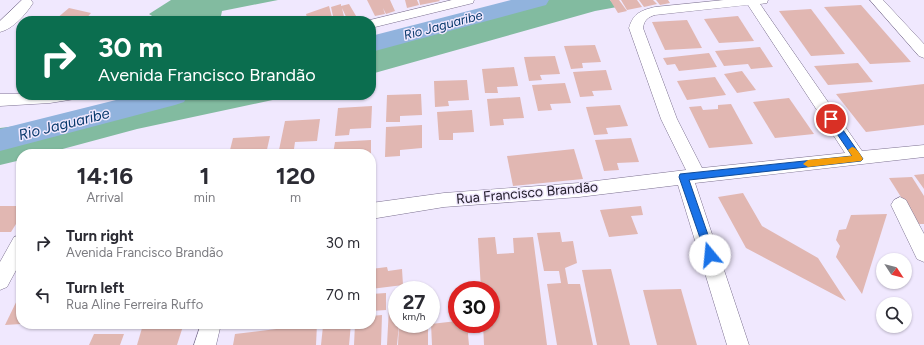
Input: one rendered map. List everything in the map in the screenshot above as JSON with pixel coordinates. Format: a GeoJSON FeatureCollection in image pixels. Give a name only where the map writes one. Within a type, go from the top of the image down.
{"type":"FeatureCollection","features":[{"type":"Feature","properties":{"kind":"street"},"geometry":{"type":"LineString","coordinates":[[376,23],[468,0]]}},
{"type":"Feature","properties":{"kind":"street"},"geometry":{"type":"LineString","coordinates":[[738,345],[706,240],[690,176],[636,28],[638,20],[644,14],[655,11],[756,0],[858,159]]}},
{"type":"Feature","properties":{"kind":"street"},"geometry":{"type":"LineString","coordinates":[[876,0],[924,53]]}},
{"type":"Feature","properties":{"kind":"street"},"geometry":{"type":"LineString","coordinates":[[0,28],[16,15],[27,3]]}},
{"type":"Feature","properties":{"kind":"street"},"geometry":{"type":"LineString","coordinates":[[0,100],[16,99]]}},
{"type":"Feature","properties":{"kind":"street","name":"Rua Francisco Brandão"},"geometry":{"type":"LineString","coordinates":[[376,209],[444,200],[579,190],[690,176],[924,151]]}},
{"type":"Feature","properties":{"kind":"street"},"geometry":{"type":"LineString","coordinates":[[900,205],[924,253]]}},
{"type":"Feature","properties":{"kind":"street"},"geometry":{"type":"LineString","coordinates":[[0,281],[16,251]]}},
{"type":"Feature","properties":{"kind":"street"},"geometry":{"type":"LineString","coordinates":[[205,345],[210,329]]}},
{"type":"Feature","properties":{"kind":"green space"},"geometry":{"type":"Polygon","coordinates":[[[171,0],[278,0],[222,11],[221,16],[152,16],[149,14],[171,0]]]}},
{"type":"Feature","properties":{"kind":"green space"},"geometry":{"type":"Polygon","coordinates":[[[525,0],[610,0],[617,7],[595,11],[376,73],[376,39],[525,0]]]}},
{"type":"Feature","properties":{"kind":"green space"},"geometry":{"type":"Polygon","coordinates":[[[133,100],[273,100],[137,129],[63,149],[16,149],[16,161],[0,165],[0,128],[33,124],[133,100]]]}},
{"type":"Feature","properties":{"kind":"building"},"geometry":{"type":"Polygon","coordinates":[[[367,0],[390,0],[395,11],[386,14],[383,8],[385,14],[375,16],[367,0]]]}},
{"type":"Feature","properties":{"kind":"building"},"geometry":{"type":"Polygon","coordinates":[[[405,0],[417,0],[419,5],[407,8],[405,0]]]}},
{"type":"Feature","properties":{"kind":"building"},"geometry":{"type":"Polygon","coordinates":[[[419,0],[439,0],[440,1],[420,5],[419,0]]]}},
{"type":"Feature","properties":{"kind":"building"},"geometry":{"type":"Polygon","coordinates":[[[610,0],[619,0],[627,11],[618,13],[610,0]]]}},
{"type":"Feature","properties":{"kind":"building"},"geometry":{"type":"Polygon","coordinates":[[[621,0],[637,0],[642,7],[627,10],[621,0]]]}},
{"type":"Feature","properties":{"kind":"building"},"geometry":{"type":"Polygon","coordinates":[[[639,0],[653,0],[657,4],[644,7],[639,0]]]}},
{"type":"Feature","properties":{"kind":"building"},"geometry":{"type":"Polygon","coordinates":[[[656,0],[668,0],[670,3],[660,5],[656,0]]]}},
{"type":"Feature","properties":{"kind":"building"},"geometry":{"type":"Polygon","coordinates":[[[341,4],[341,6],[349,4],[356,16],[346,16],[342,8],[344,16],[333,16],[331,7],[341,4]]]}},
{"type":"Feature","properties":{"kind":"building"},"geometry":{"type":"Polygon","coordinates":[[[861,5],[911,62],[870,64],[824,7],[861,5]]]}},
{"type":"Feature","properties":{"kind":"building"},"geometry":{"type":"Polygon","coordinates":[[[329,6],[332,16],[307,16],[306,14],[329,6]]]}},
{"type":"Feature","properties":{"kind":"building"},"geometry":{"type":"Polygon","coordinates":[[[69,8],[91,13],[88,16],[60,16],[69,8]]]}},
{"type":"Feature","properties":{"kind":"building"},"geometry":{"type":"Polygon","coordinates":[[[811,9],[845,54],[811,56],[779,11],[811,9]]]}},
{"type":"Feature","properties":{"kind":"building"},"geometry":{"type":"Polygon","coordinates":[[[738,16],[754,41],[719,43],[704,19],[738,16]]]}},
{"type":"Feature","properties":{"kind":"building"},"geometry":{"type":"Polygon","coordinates":[[[687,20],[702,48],[665,50],[652,22],[687,20]]]}},
{"type":"Feature","properties":{"kind":"building"},"geometry":{"type":"Polygon","coordinates":[[[595,45],[601,62],[582,63],[583,68],[571,69],[564,46],[595,45]]]}},
{"type":"Feature","properties":{"kind":"building"},"geometry":{"type":"Polygon","coordinates":[[[760,47],[773,67],[751,69],[748,64],[724,66],[715,51],[760,47]]]}},
{"type":"Feature","properties":{"kind":"building"},"geometry":{"type":"Polygon","coordinates":[[[709,53],[717,67],[679,71],[675,64],[667,65],[663,58],[709,53]]]}},
{"type":"Feature","properties":{"kind":"building"},"geometry":{"type":"Polygon","coordinates":[[[555,56],[560,74],[540,75],[542,80],[529,81],[524,57],[555,56]]]}},
{"type":"Feature","properties":{"kind":"building"},"geometry":{"type":"Polygon","coordinates":[[[858,63],[873,82],[828,85],[814,66],[858,63]]]}},
{"type":"Feature","properties":{"kind":"building"},"geometry":{"type":"Polygon","coordinates":[[[514,67],[518,86],[497,87],[498,93],[485,93],[482,69],[514,67]]]}},
{"type":"Feature","properties":{"kind":"building"},"geometry":{"type":"Polygon","coordinates":[[[606,70],[612,90],[592,91],[594,96],[580,97],[573,72],[606,70]]]}},
{"type":"Feature","properties":{"kind":"building"},"geometry":{"type":"Polygon","coordinates":[[[742,71],[756,90],[737,93],[724,74],[742,71]]]}},
{"type":"Feature","properties":{"kind":"building"},"geometry":{"type":"Polygon","coordinates":[[[715,77],[726,95],[687,100],[677,81],[715,77]]]}},
{"type":"Feature","properties":{"kind":"building"},"geometry":{"type":"Polygon","coordinates":[[[467,80],[469,100],[448,101],[449,106],[435,107],[434,81],[467,80]]]}},
{"type":"Feature","properties":{"kind":"building"},"geometry":{"type":"Polygon","coordinates":[[[565,83],[571,103],[550,104],[552,110],[538,111],[532,85],[565,83]]]}},
{"type":"Feature","properties":{"kind":"building"},"geometry":{"type":"Polygon","coordinates":[[[924,84],[924,125],[866,132],[836,94],[924,84]]]}},
{"type":"Feature","properties":{"kind":"building"},"geometry":{"type":"Polygon","coordinates":[[[421,94],[422,115],[400,116],[400,122],[386,122],[387,95],[421,94]]]}},
{"type":"Feature","properties":{"kind":"building"},"geometry":{"type":"Polygon","coordinates":[[[520,97],[524,118],[503,119],[504,125],[490,126],[487,99],[520,97]]]}},
{"type":"Feature","properties":{"kind":"building"},"geometry":{"type":"Polygon","coordinates":[[[789,98],[814,134],[775,138],[753,102],[789,98]]]}},
{"type":"Feature","properties":{"kind":"building"},"geometry":{"type":"Polygon","coordinates":[[[731,104],[753,144],[709,148],[689,107],[701,106],[703,110],[718,109],[718,105],[731,104]]]}},
{"type":"Feature","properties":{"kind":"building"},"geometry":{"type":"Polygon","coordinates":[[[620,105],[628,126],[606,128],[608,134],[594,135],[586,107],[620,105]]]}},
{"type":"Feature","properties":{"kind":"building"},"geometry":{"type":"Polygon","coordinates":[[[372,106],[371,128],[350,129],[349,135],[335,136],[338,108],[372,106]]]}},
{"type":"Feature","properties":{"kind":"building"},"geometry":{"type":"Polygon","coordinates":[[[472,110],[474,132],[453,133],[453,140],[439,140],[437,112],[472,110]]]}},
{"type":"Feature","properties":{"kind":"building"},"geometry":{"type":"Polygon","coordinates":[[[320,119],[317,141],[295,142],[294,149],[279,149],[285,121],[320,119]]]}},
{"type":"Feature","properties":{"kind":"building"},"geometry":{"type":"Polygon","coordinates":[[[422,125],[422,148],[400,150],[400,156],[385,157],[386,127],[422,125]]]}},
{"type":"Feature","properties":{"kind":"building"},"geometry":{"type":"Polygon","coordinates":[[[270,136],[267,149],[230,149],[233,138],[270,136]]]}},
{"type":"Feature","properties":{"kind":"building"},"geometry":{"type":"Polygon","coordinates":[[[631,138],[639,162],[617,163],[619,170],[604,171],[595,140],[631,138]]]}},
{"type":"Feature","properties":{"kind":"building"},"geometry":{"type":"Polygon","coordinates":[[[371,140],[371,149],[334,149],[335,142],[371,140]]]}},
{"type":"Feature","properties":{"kind":"building"},"geometry":{"type":"Polygon","coordinates":[[[574,149],[583,179],[513,186],[507,156],[574,149]]]}},
{"type":"Feature","properties":{"kind":"building"},"geometry":{"type":"Polygon","coordinates":[[[924,174],[924,189],[914,175],[924,174]]]}},
{"type":"Feature","properties":{"kind":"building"},"geometry":{"type":"Polygon","coordinates":[[[912,177],[924,196],[924,224],[918,224],[889,178],[912,177]]]}},
{"type":"Feature","properties":{"kind":"building"},"geometry":{"type":"Polygon","coordinates":[[[743,193],[762,226],[818,258],[846,301],[746,248],[718,197],[743,193]]]}},
{"type":"Feature","properties":{"kind":"building"},"geometry":{"type":"Polygon","coordinates":[[[0,206],[16,206],[16,224],[11,232],[0,232],[0,206]]]}},
{"type":"Feature","properties":{"kind":"building"},"geometry":{"type":"Polygon","coordinates":[[[641,206],[643,215],[631,216],[638,234],[609,237],[600,210],[641,206]]]}},
{"type":"Feature","properties":{"kind":"building"},"geometry":{"type":"Polygon","coordinates":[[[887,214],[862,294],[836,257],[840,246],[836,240],[839,230],[846,229],[851,215],[887,214]]]}},
{"type":"Feature","properties":{"kind":"building"},"geometry":{"type":"Polygon","coordinates":[[[560,232],[562,242],[573,241],[577,263],[565,268],[568,284],[580,284],[593,345],[557,345],[547,284],[561,283],[559,271],[544,271],[537,233],[560,232]]]}},
{"type":"Feature","properties":{"kind":"building"},"geometry":{"type":"Polygon","coordinates":[[[495,237],[497,254],[514,253],[513,238],[533,237],[547,345],[484,345],[483,333],[500,333],[500,281],[480,281],[478,238],[495,237]]]}},
{"type":"Feature","properties":{"kind":"building"},"geometry":{"type":"Polygon","coordinates":[[[387,267],[388,271],[402,269],[403,281],[388,281],[388,287],[376,288],[376,268],[387,267]]]}},
{"type":"Feature","properties":{"kind":"building"},"geometry":{"type":"Polygon","coordinates":[[[611,269],[630,345],[597,345],[582,270],[611,269]]]}},
{"type":"Feature","properties":{"kind":"building"},"geometry":{"type":"Polygon","coordinates":[[[681,289],[697,345],[657,345],[643,290],[681,289]]]}},
{"type":"Feature","properties":{"kind":"building"},"geometry":{"type":"Polygon","coordinates":[[[386,293],[386,310],[376,311],[376,294],[386,293]]]}},
{"type":"Feature","properties":{"kind":"building"},"geometry":{"type":"Polygon","coordinates":[[[16,302],[16,324],[5,325],[16,302]]]}},
{"type":"Feature","properties":{"kind":"building"},"geometry":{"type":"Polygon","coordinates":[[[382,315],[381,345],[354,345],[355,329],[376,329],[376,316],[382,315]]]}},
{"type":"Feature","properties":{"kind":"building"},"geometry":{"type":"Polygon","coordinates":[[[448,322],[448,333],[468,333],[469,345],[432,345],[431,333],[440,333],[440,323],[448,322]]]}},
{"type":"Feature","properties":{"kind":"building"},"geometry":{"type":"Polygon","coordinates":[[[388,326],[388,333],[398,333],[397,345],[387,345],[388,326]]]}},
{"type":"Feature","properties":{"kind":"building"},"geometry":{"type":"Polygon","coordinates":[[[142,329],[182,329],[177,345],[137,345],[142,329]]]}},
{"type":"Feature","properties":{"kind":"building"},"geometry":{"type":"Polygon","coordinates":[[[276,329],[317,329],[316,345],[233,345],[235,334],[276,329]]]}},
{"type":"Feature","properties":{"kind":"building"},"geometry":{"type":"Polygon","coordinates":[[[323,329],[351,329],[349,345],[321,345],[323,329]]]}},
{"type":"Feature","properties":{"kind":"building"},"geometry":{"type":"Polygon","coordinates":[[[399,333],[428,333],[428,345],[398,345],[399,333]]]}},
{"type":"Feature","properties":{"kind":"building"},"geometry":{"type":"Polygon","coordinates":[[[94,334],[124,334],[120,345],[89,345],[94,334]]]}},
{"type":"Feature","properties":{"kind":"waterway","name":"Rio Jaguaribe"},"geometry":{"type":"LineString","coordinates":[[376,43],[538,0]]}},
{"type":"Feature","properties":{"kind":"waterway","name":"Rio Jaguaribe"},"geometry":{"type":"LineString","coordinates":[[0,140],[156,100]]}},
{"type":"Feature","properties":{"kind":"slow traffic"},"geometry":{"type":"LineString","coordinates":[[808,164],[858,159],[852,150]]}},
{"type":"Feature","properties":{"kind":"route"},"geometry":{"type":"LineString","coordinates":[[710,255],[690,191],[684,177],[858,159],[831,119]]}}]}
